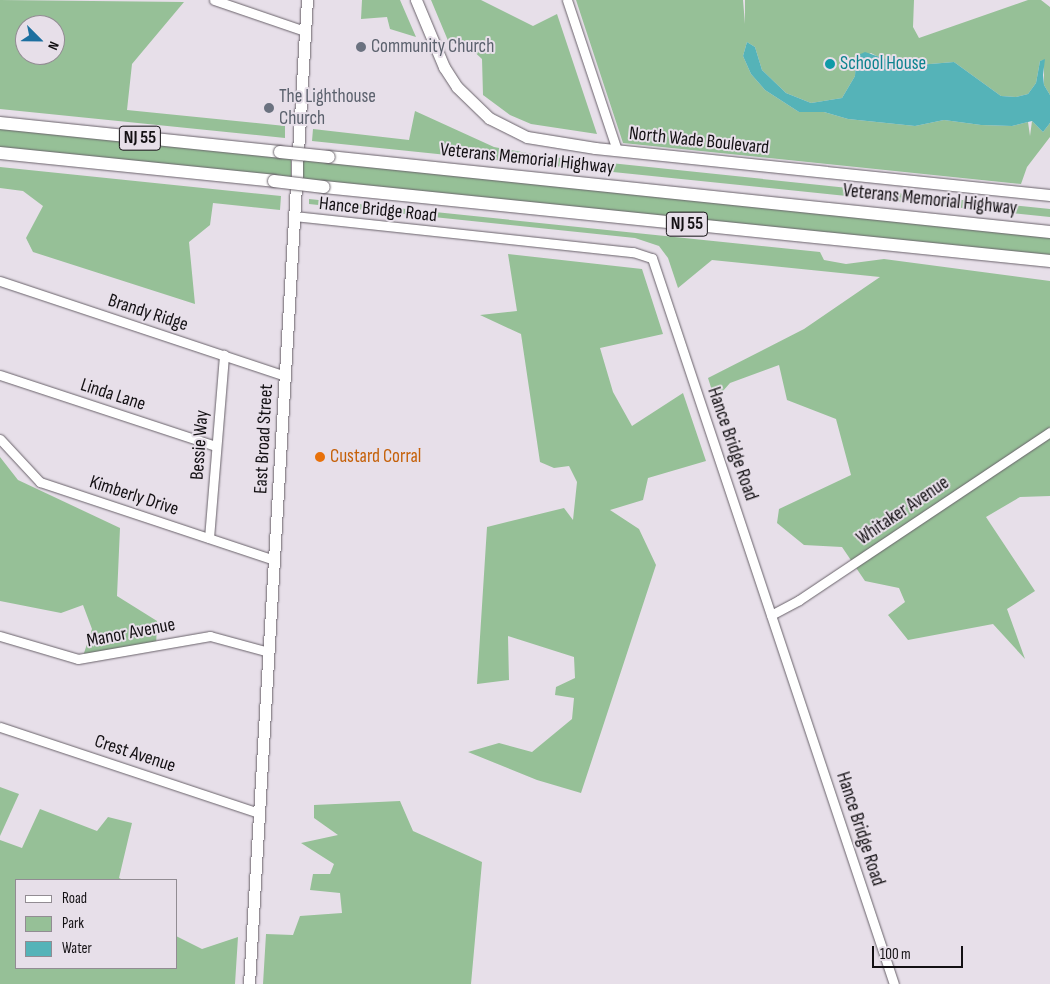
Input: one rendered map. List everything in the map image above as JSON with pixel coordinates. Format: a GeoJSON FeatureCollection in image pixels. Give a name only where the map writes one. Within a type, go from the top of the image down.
{"type":"FeatureCollection","features":[{"type":"Feature","properties":{"kind":"highway","name":"Veterans Memorial Highway"},"geometry":{"type":"LineString","coordinates":[[0,123],[1050,232]]}},
{"type":"Feature","properties":{"kind":"highway","name":"NJ 55"},"geometry":{"type":"LineString","coordinates":[[0,153],[1050,261]]}},
{"type":"Feature","properties":{"kind":"main road","name":"East Broad Street"},"geometry":{"type":"LineString","coordinates":[[249,984],[307,0]]}},
{"type":"Feature","properties":{"kind":"main road","name":"North Wade Boulevard"},"geometry":{"type":"LineString","coordinates":[[416,0],[448,73],[467,98],[489,118],[511,131],[539,141],[1050,195]]}},
{"type":"Feature","properties":{"kind":"street"},"geometry":{"type":"LineString","coordinates":[[567,0],[618,150]]}},
{"type":"Feature","properties":{"kind":"street"},"geometry":{"type":"LineString","coordinates":[[219,1],[305,31]]}},
{"type":"Feature","properties":{"kind":"street","name":"Hance Bridge Road"},"geometry":{"type":"LineString","coordinates":[[294,216],[633,252],[652,258],[894,984]]}},
{"type":"Feature","properties":{"kind":"street","name":"Brandy Ridge"},"geometry":{"type":"LineString","coordinates":[[0,281],[285,376]]}},
{"type":"Feature","properties":{"kind":"street","name":"Bessie Way"},"geometry":{"type":"LineString","coordinates":[[209,538],[224,355]]}},
{"type":"Feature","properties":{"kind":"street","name":"Linda Lane"},"geometry":{"type":"LineString","coordinates":[[0,376],[216,446]]}},
{"type":"Feature","properties":{"kind":"street","name":"Whitaker Avenue"},"geometry":{"type":"LineString","coordinates":[[772,615],[799,600],[1050,432]]}},
{"type":"Feature","properties":{"kind":"street","name":"Kimberly Drive"},"geometry":{"type":"LineString","coordinates":[[0,439],[40,482],[274,560]]}},
{"type":"Feature","properties":{"kind":"street","name":"Manor Avenue"},"geometry":{"type":"LineString","coordinates":[[0,636],[78,659],[210,636],[269,652]]}},
{"type":"Feature","properties":{"kind":"street","name":"Crest Avenue"},"geometry":{"type":"LineString","coordinates":[[0,727],[259,813]]}},
{"type":"Feature","properties":{"kind":"green space"},"geometry":{"type":"Polygon","coordinates":[[[0,0],[184,2],[132,64],[127,110],[285,126],[285,138],[0,109],[0,0]]]}},
{"type":"Feature","properties":{"kind":"green space"},"geometry":{"type":"Polygon","coordinates":[[[362,0],[400,0],[416,37],[390,29],[387,17],[361,19],[362,0]]]}},
{"type":"Feature","properties":{"kind":"green space"},"geometry":{"type":"Polygon","coordinates":[[[431,0],[481,0],[533,26],[557,14],[597,134],[531,124],[510,115],[483,95],[482,59],[467,45],[449,43],[431,0]]]}},
{"type":"Feature","properties":{"kind":"green space"},"geometry":{"type":"Polygon","coordinates":[[[576,0],[743,0],[745,24],[745,0],[914,0],[913,27],[919,38],[1028,0],[1041,0],[1050,7],[1050,95],[1044,85],[1044,60],[1040,61],[1036,83],[1028,94],[1016,97],[1001,96],[954,62],[906,66],[890,63],[871,53],[855,61],[855,76],[842,98],[811,103],[786,93],[762,70],[755,47],[747,42],[743,56],[751,74],[765,90],[799,112],[824,112],[848,119],[915,126],[944,120],[981,125],[1012,126],[1028,122],[1030,136],[1032,121],[1043,132],[1050,123],[1050,137],[1027,167],[1021,184],[623,143],[576,0]]]}},
{"type":"Feature","properties":{"kind":"green space"},"geometry":{"type":"Polygon","coordinates":[[[415,111],[494,147],[543,156],[1050,209],[1050,217],[312,141],[313,129],[409,140],[415,111]]]}},
{"type":"Feature","properties":{"kind":"green space"},"geometry":{"type":"Polygon","coordinates":[[[0,127],[291,158],[291,178],[0,150],[0,127]]]}},
{"type":"Feature","properties":{"kind":"green space"},"geometry":{"type":"Polygon","coordinates":[[[302,160],[1050,236],[1050,256],[302,180],[302,160]]]}},
{"type":"Feature","properties":{"kind":"green space"},"geometry":{"type":"Polygon","coordinates":[[[0,167],[281,196],[280,210],[213,203],[210,225],[189,242],[195,304],[33,252],[26,238],[43,206],[23,191],[0,188],[0,167]]]}},
{"type":"Feature","properties":{"kind":"green space"},"geometry":{"type":"Polygon","coordinates":[[[309,199],[820,252],[824,260],[846,264],[884,259],[1050,281],[1050,496],[1020,497],[986,517],[1035,591],[1007,609],[1025,659],[993,624],[908,640],[888,615],[905,602],[899,588],[865,581],[842,547],[804,545],[777,523],[779,509],[851,475],[836,419],[787,400],[779,365],[730,383],[715,400],[708,378],[804,329],[880,277],[712,260],[678,288],[668,258],[659,246],[635,238],[309,204],[309,199]]]}},
{"type":"Feature","properties":{"kind":"green space"},"geometry":{"type":"Polygon","coordinates":[[[508,254],[642,269],[663,334],[600,348],[613,392],[632,426],[683,393],[706,461],[648,478],[643,500],[610,510],[639,529],[656,565],[581,793],[537,780],[468,752],[499,743],[532,752],[572,719],[574,698],[555,695],[556,687],[575,678],[574,657],[508,636],[509,680],[477,684],[487,527],[564,508],[573,520],[577,482],[569,466],[554,468],[540,462],[521,334],[480,315],[517,311],[508,254]]]}},
{"type":"Feature","properties":{"kind":"green space"},"geometry":{"type":"Polygon","coordinates":[[[0,457],[18,480],[120,528],[117,596],[157,621],[156,648],[82,659],[92,629],[83,605],[61,613],[0,601],[0,457]]]}},
{"type":"Feature","properties":{"kind":"green space"},"geometry":{"type":"Polygon","coordinates":[[[0,787],[19,794],[0,836],[0,787]]]}},
{"type":"Feature","properties":{"kind":"green space"},"geometry":{"type":"Polygon","coordinates":[[[400,801],[413,831],[482,862],[471,984],[263,984],[266,934],[293,935],[300,916],[342,913],[340,893],[310,890],[313,874],[330,874],[334,864],[301,843],[338,835],[314,818],[314,805],[400,801]]]}},
{"type":"Feature","properties":{"kind":"green space"},"geometry":{"type":"Polygon","coordinates":[[[40,809],[97,831],[108,817],[132,823],[119,878],[121,879],[15,879],[15,969],[178,969],[178,937],[202,949],[238,937],[235,984],[0,984],[0,840],[22,848],[40,809]]]}},
{"type":"Feature","properties":{"kind":"water"},"geometry":{"type":"Polygon","coordinates":[[[747,42],[755,47],[762,70],[786,93],[811,103],[842,98],[855,76],[856,56],[865,52],[906,66],[954,62],[1001,96],[1016,97],[1028,94],[1036,83],[1040,61],[1045,59],[1043,75],[1044,85],[1050,95],[1050,123],[1043,132],[1032,121],[1012,126],[981,125],[944,120],[915,126],[848,119],[824,112],[799,112],[765,90],[751,74],[743,56],[747,42]]]}},
{"type":"Feature","properties":{"kind":"place","name":"Community Church"},"geometry":{"type":"Point","coordinates":[361,47]}},
{"type":"Feature","properties":{"kind":"place","name":"School House"},"geometry":{"type":"Point","coordinates":[830,64]}},
{"type":"Feature","properties":{"kind":"place","name":"The Lighthouse Church"},"geometry":{"type":"Point","coordinates":[269,108]}},
{"type":"Feature","properties":{"kind":"place","name":"Custard Corral"},"geometry":{"type":"Point","coordinates":[320,457]}}]}
